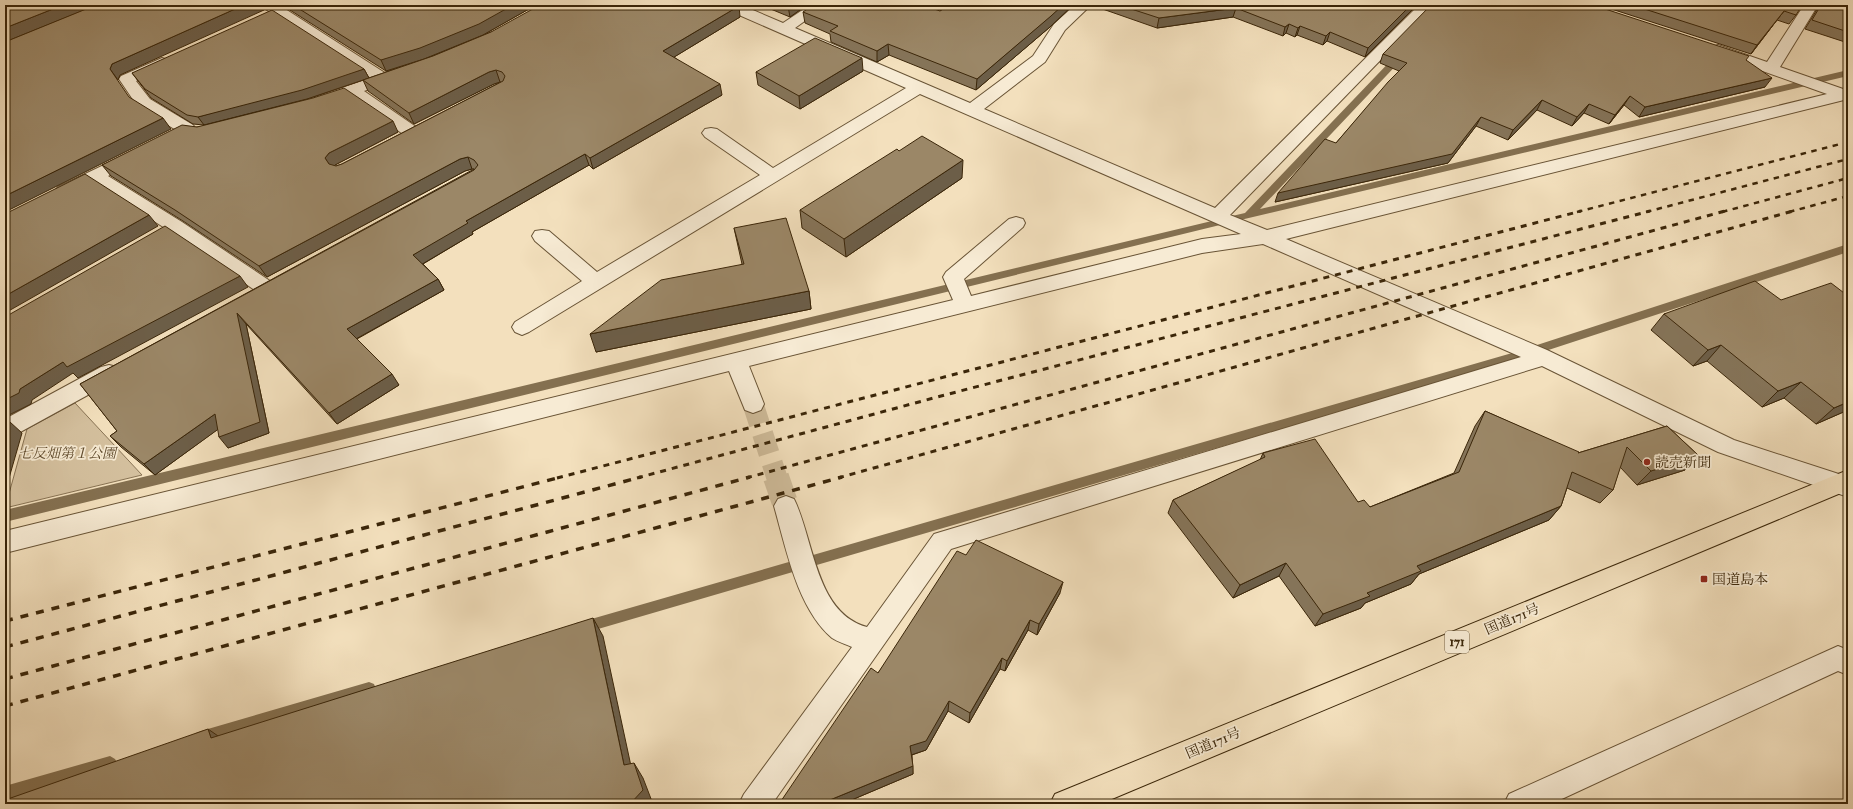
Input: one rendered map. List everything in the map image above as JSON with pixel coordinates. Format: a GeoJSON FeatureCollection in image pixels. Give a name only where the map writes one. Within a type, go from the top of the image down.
{"type":"FeatureCollection","features":[{"type":"Feature","properties":{"kind":"highway","name":"国道171号"},"geometry":{"type":"LineString","coordinates":[[1066,804],[1844,483]]}},
{"type":"Feature","properties":{"kind":"street"},"geometry":{"type":"LineString","coordinates":[[728,5],[1542,357],[1726,446],[1844,483]]}},
{"type":"Feature","properties":{"kind":"street"},"geometry":{"type":"LineString","coordinates":[[784,29],[820,5]]}},
{"type":"Feature","properties":{"kind":"street"},"geometry":{"type":"LineString","coordinates":[[971,111],[1039,58],[1059,27],[1084,5]]}},
{"type":"Feature","properties":{"kind":"street"},"geometry":{"type":"LineString","coordinates":[[1218,216],[1427,5]]}},
{"type":"Feature","properties":{"kind":"street"},"geometry":{"type":"LineString","coordinates":[[1772,68],[1803,9]]}},
{"type":"Feature","properties":{"kind":"street"},"geometry":{"type":"LineString","coordinates":[[270,11],[384,79]]}},
{"type":"Feature","properties":{"kind":"street"},"geometry":{"type":"LineString","coordinates":[[1705,46],[1847,94]]}},
{"type":"Feature","properties":{"kind":"street"},"geometry":{"type":"LineString","coordinates":[[178,56],[127,79],[144,103],[180,133],[204,132]]}},
{"type":"Feature","properties":{"kind":"street"},"geometry":{"type":"LineString","coordinates":[[306,106],[411,70]]}},
{"type":"Feature","properties":{"kind":"street"},"geometry":{"type":"LineString","coordinates":[[522,327],[918,88]]}},
{"type":"Feature","properties":{"kind":"street"},"geometry":{"type":"LineString","coordinates":[[352,90],[413,133]]}},
{"type":"Feature","properties":{"kind":"street"},"geometry":{"type":"LineString","coordinates":[[5,542],[736,361],[963,300],[1202,246],[1267,237],[1847,94]]}},
{"type":"Feature","properties":{"kind":"street"},"geometry":{"type":"LineString","coordinates":[[711,133],[773,176]]}},
{"type":"Feature","properties":{"kind":"street"},"geometry":{"type":"LineString","coordinates":[[53,196],[144,150]]}},
{"type":"Feature","properties":{"kind":"street"},"geometry":{"type":"LineString","coordinates":[[94,175],[175,226],[273,284],[246,299]]}},
{"type":"Feature","properties":{"kind":"street"},"geometry":{"type":"LineString","coordinates":[[963,300],[953,277],[1016,223]]}},
{"type":"Feature","properties":{"kind":"street"},"geometry":{"type":"LineString","coordinates":[[155,238],[175,226]]}},
{"type":"Feature","properties":{"kind":"street"},"geometry":{"type":"LineString","coordinates":[[542,236],[596,282]]}},
{"type":"Feature","properties":{"kind":"street"},"geometry":{"type":"LineString","coordinates":[[754,804],[943,542],[1542,357]]}},
{"type":"Feature","properties":{"kind":"street"},"geometry":{"type":"LineString","coordinates":[[736,361],[754,404]]}},
{"type":"Feature","properties":{"kind":"street"},"geometry":{"type":"LineString","coordinates":[[5,430],[129,363]]}},
{"type":"Feature","properties":{"kind":"street"},"geometry":{"type":"LineString","coordinates":[[786,506],[809,579],[819,603],[842,630],[872,641]]}},
{"type":"Feature","properties":{"kind":"street"},"geometry":{"type":"LineString","coordinates":[[1519,804],[1838,658],[1848,663]]}},
{"type":"Feature","properties":{"kind":"green space","name":"七反畑第１公園"},"geometry":{"type":"Polygon","coordinates":[[[75,403],[142,475],[5,508],[27,429],[75,403]]]}},
{"type":"Feature","properties":{"kind":"building"},"geometry":{"type":"Polygon","coordinates":[[[5,5],[63,5],[5,28],[5,5]]]}},
{"type":"Feature","properties":{"kind":"building"},"geometry":{"type":"Polygon","coordinates":[[[96,5],[244,5],[112,64],[110,69],[129,97],[163,118],[5,196],[5,42],[96,5]]]}},
{"type":"Feature","properties":{"kind":"building"},"geometry":{"type":"Polygon","coordinates":[[[293,5],[513,5],[479,24],[420,48],[381,60],[293,5]]]}},
{"type":"Feature","properties":{"kind":"building"},"geometry":{"type":"Polygon","coordinates":[[[540,5],[739,6],[663,51],[720,84],[590,158],[585,154],[466,221],[468,223],[413,255],[438,279],[347,329],[392,374],[329,413],[237,313],[260,422],[219,437],[215,414],[144,464],[110,436],[117,431],[80,384],[474,170],[478,165],[474,160],[468,157],[460,159],[259,266],[175,210],[102,165],[182,125],[197,127],[313,98],[344,88],[393,121],[329,153],[325,158],[329,164],[336,166],[342,164],[503,81],[505,76],[502,72],[496,70],[489,72],[409,113],[363,80],[433,56],[491,32],[540,5]]]}},
{"type":"Feature","properties":{"kind":"building"},"geometry":{"type":"Polygon","coordinates":[[[813,5],[923,5],[940,11],[950,5],[1063,5],[977,79],[888,44],[877,51],[830,31],[838,26],[803,12],[813,5]]]}},
{"type":"Feature","properties":{"kind":"building"},"geometry":{"type":"Polygon","coordinates":[[[1119,5],[1411,5],[1368,48],[1330,32],[1326,36],[1300,26],[1298,28],[1289,24],[1285,27],[1236,8],[1159,18],[1119,5]]]}},
{"type":"Feature","properties":{"kind":"building"},"geometry":{"type":"Polygon","coordinates":[[[1431,5],[1593,5],[1749,56],[1746,60],[1772,78],[1645,107],[1630,96],[1615,115],[1589,104],[1577,117],[1542,100],[1513,130],[1481,117],[1452,154],[1278,193],[1325,139],[1336,143],[1388,82],[1407,63],[1383,54],[1431,5]]]}},
{"type":"Feature","properties":{"kind":"building"},"geometry":{"type":"Polygon","coordinates":[[[1632,5],[1796,5],[1801,7],[1796,15],[1784,11],[1757,45],[1632,5]]]}},
{"type":"Feature","properties":{"kind":"building"},"geometry":{"type":"Polygon","coordinates":[[[1821,5],[1848,5],[1848,32],[1812,20],[1821,5]]]}},
{"type":"Feature","properties":{"kind":"building"},"geometry":{"type":"Polygon","coordinates":[[[272,10],[364,69],[302,90],[198,117],[187,115],[145,89],[132,73],[272,10]]]}},
{"type":"Feature","properties":{"kind":"building"},"geometry":{"type":"Polygon","coordinates":[[[815,38],[862,58],[799,96],[756,72],[815,38]]]}},
{"type":"Feature","properties":{"kind":"building"},"geometry":{"type":"Polygon","coordinates":[[[922,136],[963,160],[844,239],[800,210],[897,149],[899,151],[922,136]]]}},
{"type":"Feature","properties":{"kind":"building"},"geometry":{"type":"Polygon","coordinates":[[[85,174],[149,215],[5,296],[5,214],[85,174]]]}},
{"type":"Feature","properties":{"kind":"building"},"geometry":{"type":"Polygon","coordinates":[[[786,218],[809,291],[590,334],[661,280],[744,264],[734,228],[786,218]]]}},
{"type":"Feature","properties":{"kind":"building"},"geometry":{"type":"Polygon","coordinates":[[[165,226],[240,276],[67,367],[63,362],[20,389],[19,393],[5,400],[5,317],[165,226]]]}},
{"type":"Feature","properties":{"kind":"building"},"geometry":{"type":"Polygon","coordinates":[[[1755,281],[1781,300],[1831,283],[1848,296],[1848,402],[1834,408],[1801,382],[1778,391],[1721,345],[1708,350],[1664,314],[1755,281]]]}},
{"type":"Feature","properties":{"kind":"building"},"geometry":{"type":"Polygon","coordinates":[[[1485,411],[1579,452],[1578,453],[1667,426],[1699,456],[1651,471],[1627,447],[1613,490],[1572,472],[1561,506],[1417,566],[1421,571],[1367,593],[1370,596],[1323,614],[1286,563],[1240,585],[1173,500],[1265,457],[1263,453],[1315,439],[1358,502],[1364,500],[1370,507],[1459,472],[1485,411]]]}},
{"type":"Feature","properties":{"kind":"building"},"geometry":{"type":"Polygon","coordinates":[[[10,422],[5,439],[5,424],[10,422]]]}},
{"type":"Feature","properties":{"kind":"building"},"geometry":{"type":"Polygon","coordinates":[[[976,540],[1063,582],[1039,624],[1030,620],[1007,661],[1002,658],[970,713],[949,701],[926,741],[910,746],[913,766],[820,804],[779,804],[871,668],[878,673],[957,551],[966,555],[976,540]]]}},
{"type":"Feature","properties":{"kind":"building"},"geometry":{"type":"Polygon","coordinates":[[[593,618],[624,765],[634,763],[643,790],[630,804],[5,804],[5,800],[208,729],[211,738],[593,618]]]}},
{"type":"Feature","properties":{"kind":"waterway"},"geometry":{"type":"LineString","coordinates":[[1249,214],[1401,55]]}},
{"type":"Feature","properties":{"kind":"waterway"},"geometry":{"type":"LineString","coordinates":[[1236,218],[1848,73]]}},
{"type":"Feature","properties":{"kind":"waterway"},"geometry":{"type":"LineString","coordinates":[[5,516],[1216,223]]}},
{"type":"Feature","properties":{"kind":"waterway"},"geometry":{"type":"LineString","coordinates":[[581,628],[1521,355],[1848,248]]}},
{"type":"Feature","properties":{"kind":"waterway"},"geometry":{"type":"LineString","coordinates":[[201,738],[369,689]]}},
{"type":"Feature","properties":{"kind":"waterway"},"geometry":{"type":"LineString","coordinates":[[5,794],[110,764]]}},
{"type":"Feature","properties":{"kind":"tunnel"},"geometry":{"type":"LineString","coordinates":[[753,404],[777,478]]}},
{"type":"Feature","properties":{"kind":"tunnel"},"geometry":{"type":"LineString","coordinates":[[776,477],[786,506]]}},
{"type":"Feature","properties":{"kind":"railway"},"geometry":{"type":"LineString","coordinates":[[1577,212],[1848,142]]}},
{"type":"Feature","properties":{"kind":"railway"},"geometry":{"type":"LineString","coordinates":[[1646,212],[1848,159]]}},
{"type":"Feature","properties":{"kind":"railway"},"geometry":{"type":"LineString","coordinates":[[1722,212],[1848,178]]}},
{"type":"Feature","properties":{"kind":"railway"},"geometry":{"type":"LineString","coordinates":[[1789,212],[1848,196]]}},
{"type":"Feature","properties":{"kind":"railway"},"geometry":{"type":"LineString","coordinates":[[557,478],[1581,211]]}},
{"type":"Feature","properties":{"kind":"railway"},"geometry":{"type":"LineString","coordinates":[[637,478],[941,396],[1650,211]]}},
{"type":"Feature","properties":{"kind":"railway"},"geometry":{"type":"LineString","coordinates":[[746,478],[1725,211]]}},
{"type":"Feature","properties":{"kind":"railway"},"geometry":{"type":"LineString","coordinates":[[838,478],[1793,211]]}},
{"type":"Feature","properties":{"kind":"railway"},"geometry":{"type":"LineString","coordinates":[[5,621],[561,477]]}},
{"type":"Feature","properties":{"kind":"railway"},"geometry":{"type":"LineString","coordinates":[[5,647],[641,477]]}},
{"type":"Feature","properties":{"kind":"railway"},"geometry":{"type":"LineString","coordinates":[[5,679],[750,477]]}},
{"type":"Feature","properties":{"kind":"railway"},"geometry":{"type":"LineString","coordinates":[[5,706],[842,477]]}},
{"type":"Feature","properties":{"kind":"place","name":"読売新聞"},"geometry":{"type":"Point","coordinates":[1647,462]}},
{"type":"Feature","properties":{"kind":"place","name":"国道島本"},"geometry":{"type":"Point","coordinates":[1704,579]}}]}
